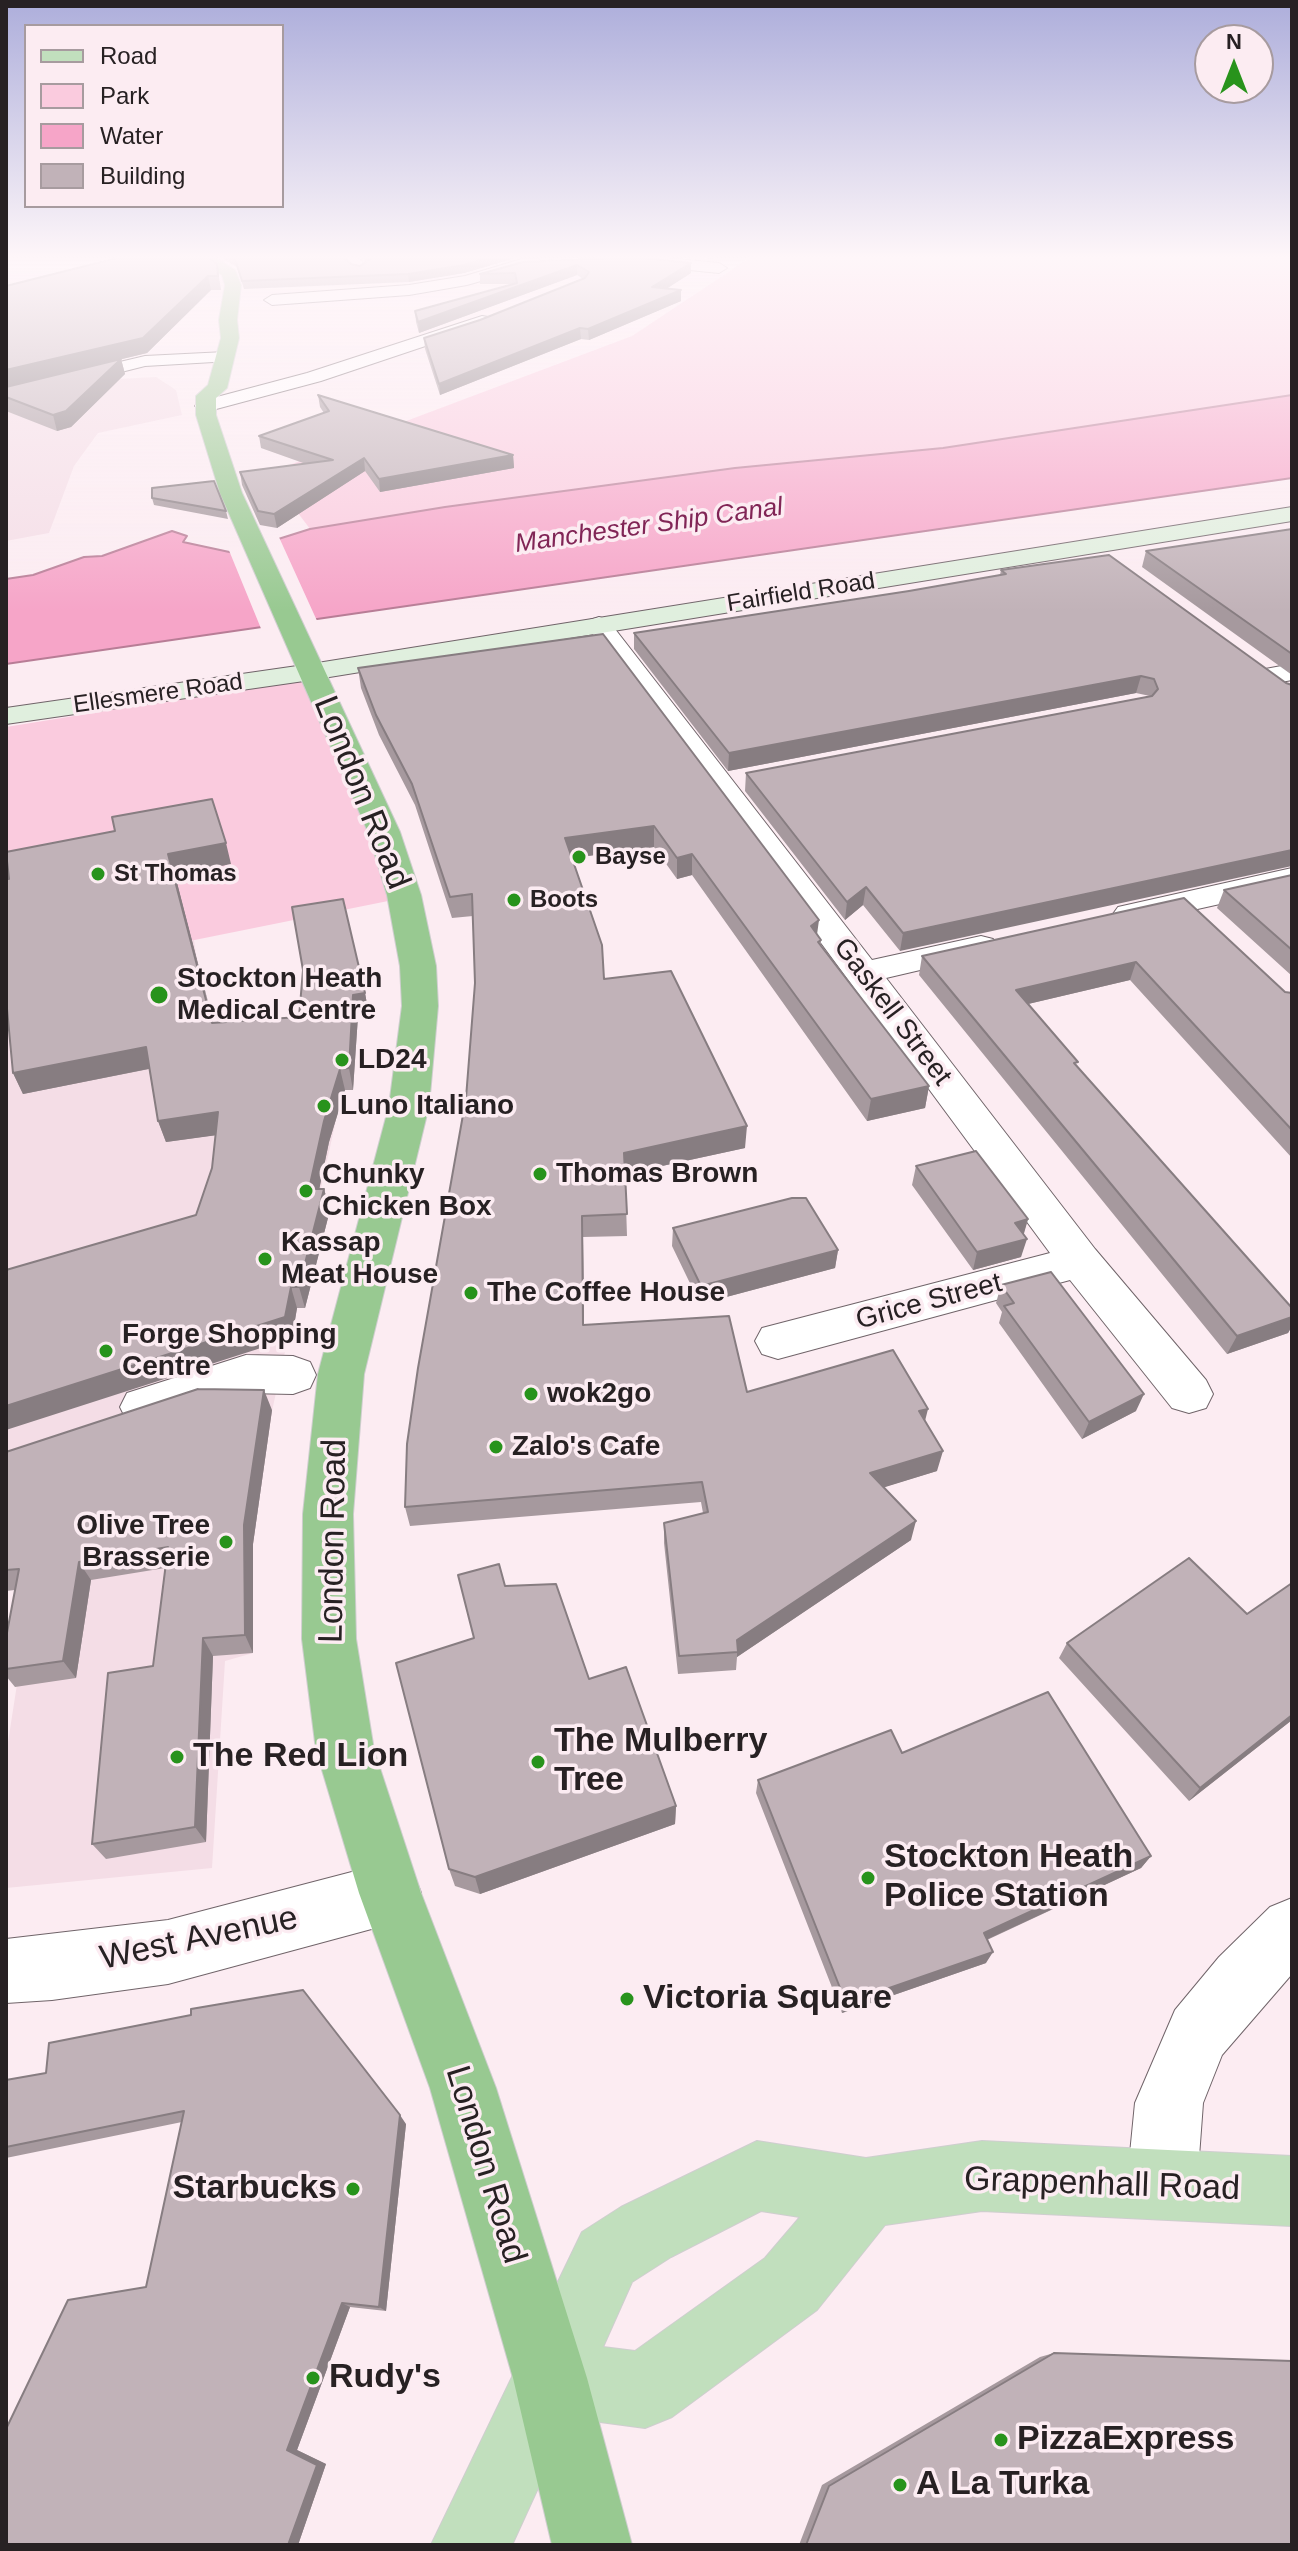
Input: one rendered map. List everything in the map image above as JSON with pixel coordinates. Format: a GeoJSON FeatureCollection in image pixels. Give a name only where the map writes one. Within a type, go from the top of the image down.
{"type":"FeatureCollection","features":[{"type":"Feature","properties":{"kind":"highway"},"geometry":{"type":"LineString","coordinates":[[199,374],[196,382],[217,388],[221,374]]}},
{"type":"Feature","properties":{"kind":"highway","name":"London Road"},"geometry":{"type":"LineString","coordinates":[[196,382],[228,484],[384,832],[404,895],[418,966],[420,1006],[409,1106],[341,1374],[328,1514],[329,1639],[345,1750],[390,1893],[463,2088],[550,2378],[592,2545]]}},
{"type":"Feature","properties":{"kind":"main road","name":"Fairfield Road"},"geometry":{"type":"LineString","coordinates":[[302,652],[599,625],[1292,514]]}},
{"type":"Feature","properties":{"kind":"main road","name":"Ellesmere Road"},"geometry":{"type":"LineString","coordinates":[[6,716],[302,652]]}},
{"type":"Feature","properties":{"kind":"main road","name":"Grappenhall Road"},"geometry":{"type":"LineString","coordinates":[[471,2545],[607,2257],[646,2232],[757,2176],[866,2193],[982,2176],[1292,2191]]}},
{"type":"Feature","properties":{"kind":"main road"},"geometry":{"type":"LineString","coordinates":[[550,2378],[645,2390],[791,2284],[866,2193]]}},
{"type":"Feature","properties":{"kind":"street"},"geometry":{"type":"LineString","coordinates":[[6,395],[89,374]]}},
{"type":"Feature","properties":{"kind":"street"},"geometry":{"type":"LineString","coordinates":[[136,374],[196,382],[287,385],[325,399]]}},
{"type":"Feature","properties":{"kind":"street"},"geometry":{"type":"LineString","coordinates":[[196,382],[207,374]]}},
{"type":"Feature","properties":{"kind":"street"},"geometry":{"type":"LineString","coordinates":[[287,385],[320,374]]}},
{"type":"Feature","properties":{"kind":"street"},"geometry":{"type":"LineString","coordinates":[[1092,546],[1116,564]]}},
{"type":"Feature","properties":{"kind":"street","name":"Gaskell Street"},"geometry":{"type":"LineString","coordinates":[[599,625],[736,781],[862,973],[1080,1261],[1189,1394]]}},
{"type":"Feature","properties":{"kind":"street"},"geometry":{"type":"LineString","coordinates":[[1246,659],[1285,680]]}},
{"type":"Feature","properties":{"kind":"street"},"geometry":{"type":"LineString","coordinates":[[1098,921],[1198,913],[1292,878]]}},
{"type":"Feature","properties":{"kind":"street"},"geometry":{"type":"LineString","coordinates":[[862,973],[1010,940]]}},
{"type":"Feature","properties":{"kind":"street","name":"Grice Street"},"geometry":{"type":"LineString","coordinates":[[778,1341],[1080,1261]]}},
{"type":"Feature","properties":{"kind":"street"},"geometry":{"type":"LineString","coordinates":[[96,1423],[246,1374],[293,1375]]}},
{"type":"Feature","properties":{"kind":"street","name":"West Avenue"},"geometry":{"type":"LineString","coordinates":[[6,1971],[168,1952],[390,1893]]}},
{"type":"Feature","properties":{"kind":"street"},"geometry":{"type":"LineString","coordinates":[[1162,2184],[1169,2103],[1198,2033],[1242,1980],[1292,1929]]}},
{"type":"Feature","properties":{"kind":"shaded area"},"geometry":{"type":"Polygon","coordinates":[[[156,377],[176,390],[182,415],[98,433],[74,466],[49,533],[6,541],[6,406],[118,379],[156,377]]]}},
{"type":"Feature","properties":{"kind":"shaded area"},"geometry":{"type":"Polygon","coordinates":[[[194,940],[220,1125],[336,1120],[272,1411],[253,1544],[253,1653],[225,1661],[212,1868],[6,1888],[6,1755],[32,1588],[6,1590],[6,978],[194,940]]]}},
{"type":"Feature","properties":{"kind":"green space"},"geometry":{"type":"Polygon","coordinates":[[[531,374],[1292,374],[1292,395],[943,448],[719,470],[445,507],[310,529],[268,473],[531,374]]]}},
{"type":"Feature","properties":{"kind":"green space"},"geometry":{"type":"Polygon","coordinates":[[[303,679],[398,899],[6,978],[6,727],[303,679]]]}},
{"type":"Feature","properties":{"kind":"water","name":"Manchester Ship Canal"},"geometry":{"type":"Polygon","coordinates":[[[1292,395],[1292,478],[6,664],[6,579],[33,575],[84,557],[102,556],[172,531],[187,536],[183,542],[234,553],[310,529],[445,507],[735,468],[943,448],[1292,395]]]}},
{"type":"Feature","properties":{"kind":"pier"},"geometry":{"type":"Polygon","coordinates":[[[278,535],[318,623],[262,631],[228,548],[234,549],[278,535]]]}},
{"type":"Feature","properties":{"kind":"building"},"geometry":{"type":"Polygon","coordinates":[[[59,374],[105,374],[66,411],[53,415],[6,397],[6,387],[59,374]]]}},
{"type":"Feature","properties":{"kind":"building"},"geometry":{"type":"Polygon","coordinates":[[[436,374],[464,374],[439,384],[436,374]]]}},
{"type":"Feature","properties":{"kind":"building"},"geometry":{"type":"Polygon","coordinates":[[[318,395],[513,455],[379,479],[364,458],[274,514],[258,511],[240,472],[333,460],[259,436],[329,411],[318,395]]]}},
{"type":"Feature","properties":{"kind":"building"},"geometry":{"type":"Polygon","coordinates":[[[214,481],[226,511],[152,498],[152,488],[214,481]]]}},
{"type":"Feature","properties":{"kind":"building"},"geometry":{"type":"Polygon","coordinates":[[[1292,529],[1292,654],[1146,551],[1292,529]]]}},
{"type":"Feature","properties":{"kind":"building"},"geometry":{"type":"Polygon","coordinates":[[[1109,555],[1292,685],[1292,850],[903,933],[866,887],[847,902],[746,773],[1152,696],[1158,689],[1154,679],[1141,676],[729,753],[634,633],[909,591],[1006,574],[1001,570],[1109,555]]]}},
{"type":"Feature","properties":{"kind":"building"},"geometry":{"type":"Polygon","coordinates":[[[603,634],[819,920],[811,926],[821,940],[818,942],[929,1086],[871,1099],[692,854],[677,858],[654,826],[565,838],[602,945],[604,979],[671,971],[747,1126],[624,1153],[627,1214],[582,1216],[583,1325],[729,1316],[747,1392],[893,1350],[928,1409],[919,1411],[943,1451],[870,1473],[916,1521],[737,1640],[738,1652],[679,1656],[664,1523],[708,1512],[702,1482],[405,1507],[407,1444],[418,1368],[466,1098],[475,983],[472,894],[450,897],[412,784],[376,715],[358,668],[603,634]]]}},
{"type":"Feature","properties":{"kind":"building"},"geometry":{"type":"Polygon","coordinates":[[[212,799],[226,843],[168,854],[212,1023],[299,1017],[303,970],[292,907],[343,899],[365,993],[353,995],[349,1068],[340,1069],[324,1121],[309,1189],[324,1189],[299,1287],[291,1287],[285,1317],[6,1406],[6,1270],[196,1215],[212,1168],[218,1112],[158,1121],[146,1047],[13,1073],[6,998],[6,879],[9,879],[6,852],[115,831],[112,817],[212,799]]]}},
{"type":"Feature","properties":{"kind":"building"},"geometry":{"type":"Polygon","coordinates":[[[1292,875],[1292,950],[1224,890],[1292,875]]]}},
{"type":"Feature","properties":{"kind":"building"},"geometry":{"type":"Polygon","coordinates":[[[1184,898],[1285,992],[1292,993],[1292,1130],[1136,962],[1016,990],[1078,1062],[1074,1063],[1292,1308],[1292,1317],[1237,1336],[922,956],[1184,898]]]}},
{"type":"Feature","properties":{"kind":"building"},"geometry":{"type":"Polygon","coordinates":[[[976,1151],[1028,1219],[1015,1223],[1027,1239],[977,1252],[916,1166],[976,1151]]]}},
{"type":"Feature","properties":{"kind":"building"},"geometry":{"type":"Polygon","coordinates":[[[792,1198],[806,1198],[838,1250],[701,1286],[673,1228],[792,1198]]]}},
{"type":"Feature","properties":{"kind":"building"},"geometry":{"type":"Polygon","coordinates":[[[1051,1272],[1144,1394],[1089,1422],[1004,1306],[1014,1303],[1001,1285],[1051,1272]]]}},
{"type":"Feature","properties":{"kind":"building"},"geometry":{"type":"Polygon","coordinates":[[[198,1389],[264,1390],[244,1525],[245,1635],[203,1638],[195,1827],[92,1844],[108,1673],[153,1666],[168,1547],[79,1562],[63,1661],[6,1669],[6,1638],[19,1569],[6,1570],[6,1452],[198,1389]]]}},
{"type":"Feature","properties":{"kind":"building"},"geometry":{"type":"Polygon","coordinates":[[[1189,1558],[1247,1614],[1292,1583],[1292,1715],[1200,1788],[1067,1643],[1189,1558]]]}},
{"type":"Feature","properties":{"kind":"building","name":"The Mulberry Tree"},"geometry":{"type":"Polygon","coordinates":[[[499,1564],[505,1586],[556,1584],[589,1679],[626,1667],[676,1806],[475,1877],[449,1869],[396,1663],[474,1638],[458,1575],[499,1564]]]}},
{"type":"Feature","properties":{"kind":"building"},"geometry":{"type":"Polygon","coordinates":[[[1048,1692],[1151,1856],[984,1933],[993,1952],[846,2003],[758,1780],[891,1730],[902,1753],[1048,1692]]]}},
{"type":"Feature","properties":{"kind":"building"},"geometry":{"type":"Polygon","coordinates":[[[303,1990],[400,2115],[379,2307],[342,2303],[287,2450],[317,2465],[288,2545],[6,2545],[6,2429],[68,2300],[146,2287],[184,2111],[6,2147],[6,2080],[46,2073],[49,2043],[191,2015],[191,2009],[303,1990]]]}},
{"type":"Feature","properties":{"kind":"building"},"geometry":{"type":"Polygon","coordinates":[[[1054,2353],[1292,2361],[1292,2545],[806,2545],[829,2486],[1054,2353]]]}},
{"type":"Feature","properties":{"kind":"place","name":"Bayse"},"geometry":{"type":"Point","coordinates":[579,857]}},
{"type":"Feature","properties":{"kind":"place","name":"St Thomas"},"geometry":{"type":"Point","coordinates":[98,874]}},
{"type":"Feature","properties":{"kind":"place","name":"Boots"},"geometry":{"type":"Point","coordinates":[514,900]}},
{"type":"Feature","properties":{"kind":"place","name":"Stockton Heath Medical Centre"},"geometry":{"type":"Point","coordinates":[159,995]}},
{"type":"Feature","properties":{"kind":"place","name":"LD24"},"geometry":{"type":"Point","coordinates":[342,1060]}},
{"type":"Feature","properties":{"kind":"place","name":"Luno Italiano"},"geometry":{"type":"Point","coordinates":[324,1106]}},
{"type":"Feature","properties":{"kind":"place","name":"Thomas Brown"},"geometry":{"type":"Point","coordinates":[540,1174]}},
{"type":"Feature","properties":{"kind":"place","name":"Chunky Chicken Box"},"geometry":{"type":"Point","coordinates":[306,1191]}},
{"type":"Feature","properties":{"kind":"place","name":"Kassap Meat House"},"geometry":{"type":"Point","coordinates":[265,1259]}},
{"type":"Feature","properties":{"kind":"place","name":"The Coffee House"},"geometry":{"type":"Point","coordinates":[471,1293]}},
{"type":"Feature","properties":{"kind":"place","name":"Forge Shopping Centre"},"geometry":{"type":"Point","coordinates":[106,1351]}},
{"type":"Feature","properties":{"kind":"place","name":"wok2go"},"geometry":{"type":"Point","coordinates":[531,1394]}},
{"type":"Feature","properties":{"kind":"place","name":"Zalo's Cafe"},"geometry":{"type":"Point","coordinates":[496,1447]}},
{"type":"Feature","properties":{"kind":"place","name":"Olive Tree Brasserie"},"geometry":{"type":"Point","coordinates":[226,1542]}},
{"type":"Feature","properties":{"kind":"place","name":"The Red Lion"},"geometry":{"type":"Point","coordinates":[177,1757]}},
{"type":"Feature","properties":{"kind":"place","name":"The Mulberry Tree"},"geometry":{"type":"Point","coordinates":[538,1762]}},
{"type":"Feature","properties":{"kind":"place","name":"Stockton Heath Police Station"},"geometry":{"type":"Point","coordinates":[868,1878]}},
{"type":"Feature","properties":{"kind":"place","name":"Victoria Square"},"geometry":{"type":"Point","coordinates":[627,1999]}},
{"type":"Feature","properties":{"kind":"place","name":"Starbucks"},"geometry":{"type":"Point","coordinates":[353,2189]}},
{"type":"Feature","properties":{"kind":"place","name":"Rudy's"},"geometry":{"type":"Point","coordinates":[313,2378]}},
{"type":"Feature","properties":{"kind":"place","name":"PizzaExpress"},"geometry":{"type":"Point","coordinates":[1001,2440]}},
{"type":"Feature","properties":{"kind":"place","name":"A La Turka"},"geometry":{"type":"Point","coordinates":[900,2485]}}]}
